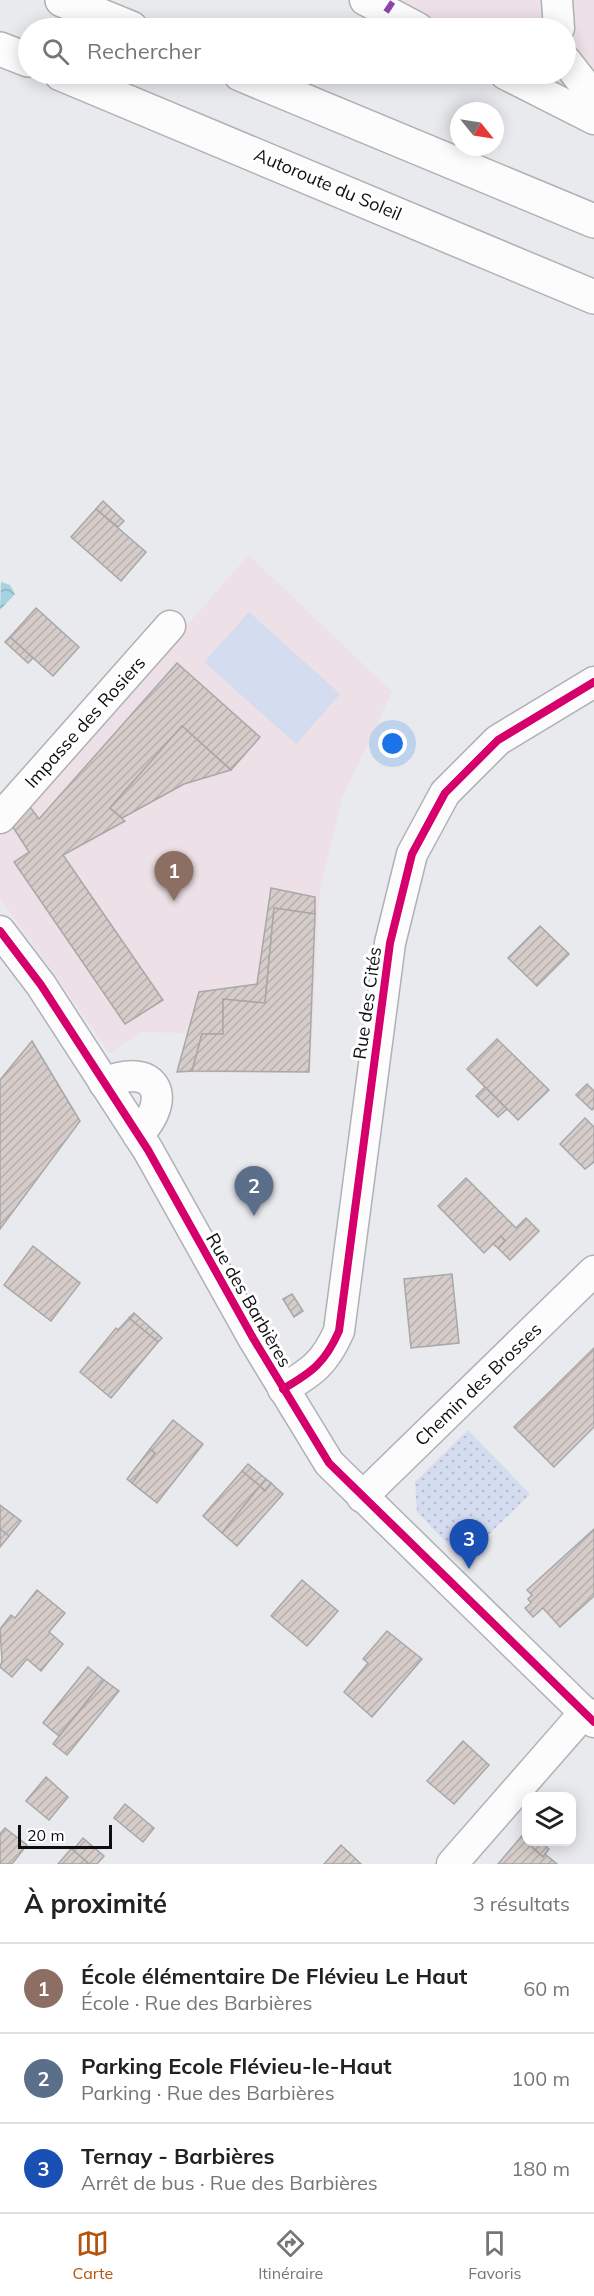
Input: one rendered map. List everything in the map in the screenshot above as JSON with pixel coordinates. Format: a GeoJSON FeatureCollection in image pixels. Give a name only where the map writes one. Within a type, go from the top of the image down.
{"type":"FeatureCollection","features":[{"type":"Feature","properties":{"kind":"highway"},"geometry":{"type":"LineString","coordinates":[[62,0],[106,18]]}},
{"type":"Feature","properties":{"kind":"highway"},"geometry":{"type":"LineString","coordinates":[[0,49],[18,56]]}},
{"type":"Feature","properties":{"kind":"highway","name":"Autoroute du Soleil"},"geometry":{"type":"LineString","coordinates":[[86,84],[594,297]]}},
{"type":"Feature","properties":{"kind":"highway"},"geometry":{"type":"LineString","coordinates":[[264,84],[594,221]]}},
{"type":"Feature","properties":{"kind":"street"},"geometry":{"type":"LineString","coordinates":[[365,0],[399,18]]}},
{"type":"Feature","properties":{"kind":"street"},"geometry":{"type":"LineString","coordinates":[[557,0],[558,18]]}},
{"type":"Feature","properties":{"kind":"street"},"geometry":{"type":"LineString","coordinates":[[576,74],[594,97]]}},
{"type":"Feature","properties":{"kind":"street"},"geometry":{"type":"LineString","coordinates":[[525,84],[594,119]]}},
{"type":"Feature","properties":{"kind":"street","name":"Impasse des Rosiers"},"geometry":{"type":"LineString","coordinates":[[0,818],[170,626]]}},
{"type":"Feature","properties":{"kind":"street","name":"Rue des Cités"},"geometry":{"type":"LineString","coordinates":[[283,1389],[312,1372],[329,1353],[339,1331],[390,943],[412,854],[445,793],[498,740],[594,682]]}},
{"type":"Feature","properties":{"kind":"street","name":"Rue des Barbières"},"geometry":{"type":"LineString","coordinates":[[0,931],[41,985],[138,1135],[283,1389],[329,1463],[590,1717]]}},
{"type":"Feature","properties":{"kind":"street"},"geometry":{"type":"LineString","coordinates":[[104,1083],[121,1076],[134,1075],[147,1080],[156,1090],[158,1103],[153,1120],[138,1135]]}},
{"type":"Feature","properties":{"kind":"street","name":"Chemin des Brosses"},"geometry":{"type":"LineString","coordinates":[[362,1497],[594,1271]]}},
{"type":"Feature","properties":{"kind":"street"},"geometry":{"type":"LineString","coordinates":[[452,1864],[590,1717]]}},
{"type":"Feature","properties":{"kind":"shaded area"},"geometry":{"type":"Polygon","coordinates":[[[397,0],[594,0],[594,108],[550,84],[576,84],[576,18],[430,18],[397,0]]]}},
{"type":"Feature","properties":{"kind":"shaded area"},"geometry":{"type":"Polygon","coordinates":[[[249,555],[392,692],[342,798],[320,889],[310,1073],[177,1073],[187,1033],[140,1032],[110,1053],[0,898],[0,836],[249,555]]]}},
{"type":"Feature","properties":{"kind":"shaded area"},"geometry":{"type":"Polygon","coordinates":[[[249,612],[340,694],[296,744],[204,662],[249,612]]]}},
{"type":"Feature","properties":{"kind":"shaded area"},"geometry":{"type":"Polygon","coordinates":[[[468,1430],[530,1494],[463,1560],[417,1512],[415,1482],[468,1430]]]}},
{"type":"Feature","properties":{"kind":"water"},"geometry":{"type":"Polygon","coordinates":[[[1,582],[10,585],[15,594],[0,610],[1,582]]]}},
{"type":"Feature","properties":{"kind":"building"},"geometry":{"type":"Polygon","coordinates":[[[103,501],[124,521],[118,527],[96,509],[103,501]]]}},
{"type":"Feature","properties":{"kind":"building"},"geometry":{"type":"Polygon","coordinates":[[[96,509],[146,552],[121,581],[71,537],[96,509]]]}},
{"type":"Feature","properties":{"kind":"building"},"geometry":{"type":"Polygon","coordinates":[[[36,608],[79,647],[53,676],[10,637],[36,608]]]}},
{"type":"Feature","properties":{"kind":"building"},"geometry":{"type":"Polygon","coordinates":[[[10,637],[33,658],[28,663],[5,642],[10,637]]]}},
{"type":"Feature","properties":{"kind":"building"},"geometry":{"type":"Polygon","coordinates":[[[177,663],[260,737],[231,770],[182,726],[110,808],[125,821],[63,855],[163,1000],[125,1024],[14,862],[29,852],[11,824],[28,804],[39,819],[177,663]]]}},
{"type":"Feature","properties":{"kind":"building"},"geometry":{"type":"Polygon","coordinates":[[[182,726],[231,770],[184,784],[122,818],[110,808],[182,726]]]}},
{"type":"Feature","properties":{"kind":"building"},"geometry":{"type":"Polygon","coordinates":[[[271,888],[315,897],[315,914],[274,908],[265,1003],[223,999],[223,1034],[202,1034],[192,1071],[177,1072],[199,992],[257,984],[271,888]]]}},
{"type":"Feature","properties":{"kind":"building"},"geometry":{"type":"Polygon","coordinates":[[[274,908],[315,914],[309,1072],[192,1071],[202,1034],[223,1034],[223,999],[265,1003],[274,908]]]}},
{"type":"Feature","properties":{"kind":"building"},"geometry":{"type":"Polygon","coordinates":[[[540,926],[569,954],[537,986],[508,958],[540,926]]]}},
{"type":"Feature","properties":{"kind":"building"},"geometry":{"type":"Polygon","coordinates":[[[497,1039],[549,1090],[518,1120],[467,1069],[497,1039]]]}},
{"type":"Feature","properties":{"kind":"building"},"geometry":{"type":"Polygon","coordinates":[[[32,1041],[80,1121],[0,1229],[0,1080],[32,1041]]]}},
{"type":"Feature","properties":{"kind":"building"},"geometry":{"type":"Polygon","coordinates":[[[587,1084],[594,1091],[592,1110],[576,1095],[587,1084]]]}},
{"type":"Feature","properties":{"kind":"building"},"geometry":{"type":"Polygon","coordinates":[[[485,1087],[507,1109],[498,1117],[476,1096],[485,1087]]]}},
{"type":"Feature","properties":{"kind":"building"},"geometry":{"type":"Polygon","coordinates":[[[585,1118],[594,1127],[594,1162],[585,1169],[560,1144],[585,1118]]]}},
{"type":"Feature","properties":{"kind":"building"},"geometry":{"type":"Polygon","coordinates":[[[466,1178],[516,1228],[526,1218],[539,1231],[510,1260],[498,1248],[505,1241],[501,1236],[484,1253],[438,1206],[466,1178]]]}},
{"type":"Feature","properties":{"kind":"building"},"geometry":{"type":"Polygon","coordinates":[[[501,1236],[505,1241],[498,1248],[493,1244],[501,1236]]]}},
{"type":"Feature","properties":{"kind":"building"},"geometry":{"type":"Polygon","coordinates":[[[33,1246],[80,1283],[51,1321],[4,1285],[33,1246]]]}},
{"type":"Feature","properties":{"kind":"building"},"geometry":{"type":"Polygon","coordinates":[[[452,1274],[459,1343],[411,1348],[404,1279],[452,1274]]]}},
{"type":"Feature","properties":{"kind":"building"},"geometry":{"type":"Polygon","coordinates":[[[292,1294],[303,1311],[294,1317],[283,1299],[292,1294]]]}},
{"type":"Feature","properties":{"kind":"building"},"geometry":{"type":"Polygon","coordinates":[[[134,1313],[162,1338],[158,1342],[129,1318],[134,1313]]]}},
{"type":"Feature","properties":{"kind":"building"},"geometry":{"type":"Polygon","coordinates":[[[129,1318],[158,1342],[111,1398],[80,1372],[116,1328],[118,1330],[129,1318]]]}},
{"type":"Feature","properties":{"kind":"building"},"geometry":{"type":"Polygon","coordinates":[[[594,1348],[594,1427],[554,1467],[514,1427],[594,1348]]]}},
{"type":"Feature","properties":{"kind":"building"},"geometry":{"type":"Polygon","coordinates":[[[173,1420],[203,1444],[157,1503],[132,1483],[155,1453],[150,1449],[173,1420]]]}},
{"type":"Feature","properties":{"kind":"building"},"geometry":{"type":"Polygon","coordinates":[[[150,1449],[155,1453],[132,1483],[127,1479],[150,1449]]]}},
{"type":"Feature","properties":{"kind":"building"},"geometry":{"type":"Polygon","coordinates":[[[248,1464],[266,1479],[260,1486],[242,1471],[248,1464]]]}},
{"type":"Feature","properties":{"kind":"building"},"geometry":{"type":"Polygon","coordinates":[[[242,1471],[260,1486],[222,1533],[203,1516],[242,1471]]]}},
{"type":"Feature","properties":{"kind":"building"},"geometry":{"type":"Polygon","coordinates":[[[266,1479],[271,1483],[265,1491],[260,1486],[266,1479]]]}},
{"type":"Feature","properties":{"kind":"building"},"geometry":{"type":"Polygon","coordinates":[[[271,1483],[283,1494],[237,1546],[222,1533],[260,1486],[265,1491],[271,1483]]]}},
{"type":"Feature","properties":{"kind":"building"},"geometry":{"type":"Polygon","coordinates":[[[0,1505],[21,1521],[9,1536],[0,1529],[0,1505]]]}},
{"type":"Feature","properties":{"kind":"building"},"geometry":{"type":"Polygon","coordinates":[[[0,1529],[9,1536],[0,1547],[0,1529]]]}},
{"type":"Feature","properties":{"kind":"building"},"geometry":{"type":"Polygon","coordinates":[[[594,1529],[594,1596],[560,1627],[543,1608],[533,1617],[525,1608],[531,1603],[528,1599],[532,1595],[527,1590],[594,1529]]]}},
{"type":"Feature","properties":{"kind":"building"},"geometry":{"type":"Polygon","coordinates":[[[302,1580],[338,1611],[307,1646],[271,1616],[302,1580]]]}},
{"type":"Feature","properties":{"kind":"building"},"geometry":{"type":"Polygon","coordinates":[[[37,1590],[65,1613],[49,1632],[63,1644],[41,1671],[27,1659],[12,1677],[0,1667],[2,1661],[0,1629],[11,1615],[15,1618],[37,1590]]]}},
{"type":"Feature","properties":{"kind":"building"},"geometry":{"type":"Polygon","coordinates":[[[387,1631],[422,1659],[372,1717],[344,1692],[368,1663],[363,1659],[387,1631]]]}},
{"type":"Feature","properties":{"kind":"building"},"geometry":{"type":"Polygon","coordinates":[[[88,1667],[104,1680],[59,1736],[43,1723],[88,1667]]]}},
{"type":"Feature","properties":{"kind":"building"},"geometry":{"type":"Polygon","coordinates":[[[104,1680],[119,1691],[67,1755],[53,1744],[104,1680]]]}},
{"type":"Feature","properties":{"kind":"building"},"geometry":{"type":"Polygon","coordinates":[[[463,1741],[489,1765],[454,1804],[427,1781],[463,1741]]]}},
{"type":"Feature","properties":{"kind":"building"},"geometry":{"type":"Polygon","coordinates":[[[46,1777],[68,1797],[49,1820],[26,1801],[46,1777]]]}},
{"type":"Feature","properties":{"kind":"building"},"geometry":{"type":"Polygon","coordinates":[[[125,1804],[154,1828],[143,1842],[114,1818],[125,1804]]]}},
{"type":"Feature","properties":{"kind":"building"},"geometry":{"type":"Polygon","coordinates":[[[5,1828],[27,1845],[12,1864],[0,1864],[0,1834],[5,1828]]]}},
{"type":"Feature","properties":{"kind":"building"},"geometry":{"type":"Polygon","coordinates":[[[521,1837],[522,1846],[531,1846],[543,1857],[545,1854],[557,1864],[498,1864],[521,1837]]]}},
{"type":"Feature","properties":{"kind":"building"},"geometry":{"type":"Polygon","coordinates":[[[83,1838],[104,1856],[97,1864],[89,1864],[73,1850],[83,1838]]]}},
{"type":"Feature","properties":{"kind":"building"},"geometry":{"type":"Polygon","coordinates":[[[341,1845],[361,1864],[324,1864],[341,1845]]]}},
{"type":"Feature","properties":{"kind":"building"},"geometry":{"type":"Polygon","coordinates":[[[531,1846],[546,1846],[549,1849],[543,1857],[531,1846]]]}},
{"type":"Feature","properties":{"kind":"building"},"geometry":{"type":"Polygon","coordinates":[[[71,1849],[73,1850],[89,1864],[58,1864],[71,1849]]]}},
{"type":"Feature","properties":{"kind":"marked path"},"geometry":{"type":"LineString","coordinates":[[386,12],[394,0]]}},
{"type":"Feature","properties":{"kind":"cycle path"},"geometry":{"type":"LineString","coordinates":[[283,1389],[317,1366],[339,1331],[390,943],[412,854],[445,793],[498,740],[594,682]]}},
{"type":"Feature","properties":{"kind":"cycle path"},"geometry":{"type":"LineString","coordinates":[[0,931],[41,985],[148,1150],[253,1338],[329,1463],[594,1722]]}},
{"type":"Feature","properties":{"kind":"place","name":"École élémentaire De Flévieu Le Haut"},"geometry":{"type":"Point","coordinates":[174,901]}},
{"type":"Feature","properties":{"kind":"place","name":"Parking Ecole Flévieu-le-Haut"},"geometry":{"type":"Point","coordinates":[254,1216]}},
{"type":"Feature","properties":{"kind":"place","name":"Ternay - Barbières"},"geometry":{"type":"Point","coordinates":[469,1569]}}]}
